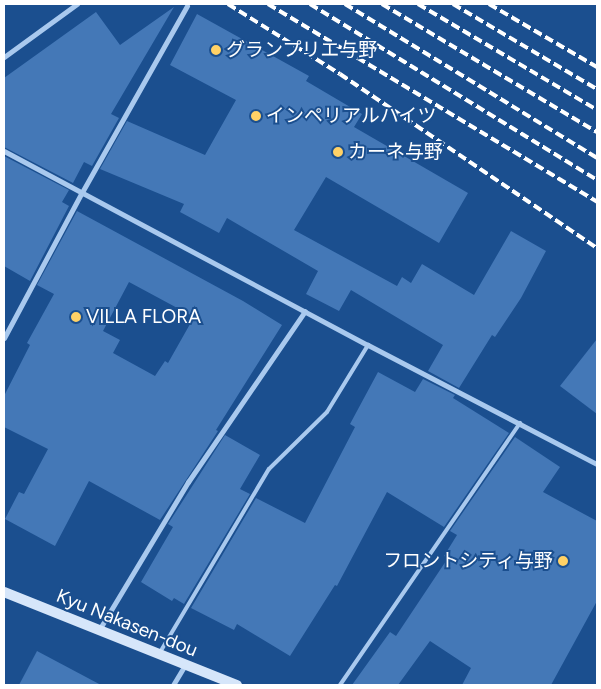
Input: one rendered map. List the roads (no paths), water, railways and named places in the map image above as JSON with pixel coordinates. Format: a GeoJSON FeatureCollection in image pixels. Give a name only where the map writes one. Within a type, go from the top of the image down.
{"type":"FeatureCollection","features":[{"type":"Feature","properties":{"kind":"main road","name":"Kyu Nakasen-dou"},"geometry":{"type":"LineString","coordinates":[[4,592],[236,685]]}},
{"type":"Feature","properties":{"kind":"street"},"geometry":{"type":"LineString","coordinates":[[4,57],[77,4]]}},
{"type":"Feature","properties":{"kind":"street"},"geometry":{"type":"LineString","coordinates":[[4,338],[81,194],[187,6]]}},
{"type":"Feature","properties":{"kind":"street"},"geometry":{"type":"LineString","coordinates":[[4,151],[81,194],[597,464]]}},
{"type":"Feature","properties":{"kind":"street"},"geometry":{"type":"LineString","coordinates":[[99,630],[188,482],[305,311]]}},
{"type":"Feature","properties":{"kind":"street"},"geometry":{"type":"LineString","coordinates":[[173,685],[185,665]]}},
{"type":"Feature","properties":{"kind":"lane"},"geometry":{"type":"LineString","coordinates":[[159,654],[268,468],[327,412],[368,345]]}},
{"type":"Feature","properties":{"kind":"lane"},"geometry":{"type":"LineString","coordinates":[[340,685],[520,423]]}},
{"type":"Feature","properties":{"kind":"railway"},"geometry":{"type":"LineString","coordinates":[[228,4],[340,74],[597,248]]}},
{"type":"Feature","properties":{"kind":"railway"},"geometry":{"type":"LineString","coordinates":[[268,4],[597,202]]}},
{"type":"Feature","properties":{"kind":"railway"},"geometry":{"type":"LineString","coordinates":[[310,4],[597,180]]}},
{"type":"Feature","properties":{"kind":"railway"},"geometry":{"type":"LineString","coordinates":[[345,4],[597,158]]}},
{"type":"Feature","properties":{"kind":"railway"},"geometry":{"type":"LineString","coordinates":[[382,4],[597,132]]}},
{"type":"Feature","properties":{"kind":"railway"},"geometry":{"type":"LineString","coordinates":[[418,4],[597,110]]}},
{"type":"Feature","properties":{"kind":"railway"},"geometry":{"type":"LineString","coordinates":[[453,4],[597,89]]}},
{"type":"Feature","properties":{"kind":"railway"},"geometry":{"type":"LineString","coordinates":[[489,4],[597,67]]}},
{"type":"Feature","properties":{"kind":"place","name":"グランプリエ与野"},"geometry":{"type":"Point","coordinates":[216,50]}},
{"type":"Feature","properties":{"kind":"place","name":"インペリアルハイツ"},"geometry":{"type":"Point","coordinates":[256,116]}},
{"type":"Feature","properties":{"kind":"place","name":"カーネ与野"},"geometry":{"type":"Point","coordinates":[338,152]}},
{"type":"Feature","properties":{"kind":"place","name":"VILLA FLORA"},"geometry":{"type":"Point","coordinates":[76,317]}},
{"type":"Feature","properties":{"kind":"place","name":"フロントシティ与野"},"geometry":{"type":"Point","coordinates":[563,561]}}]}
